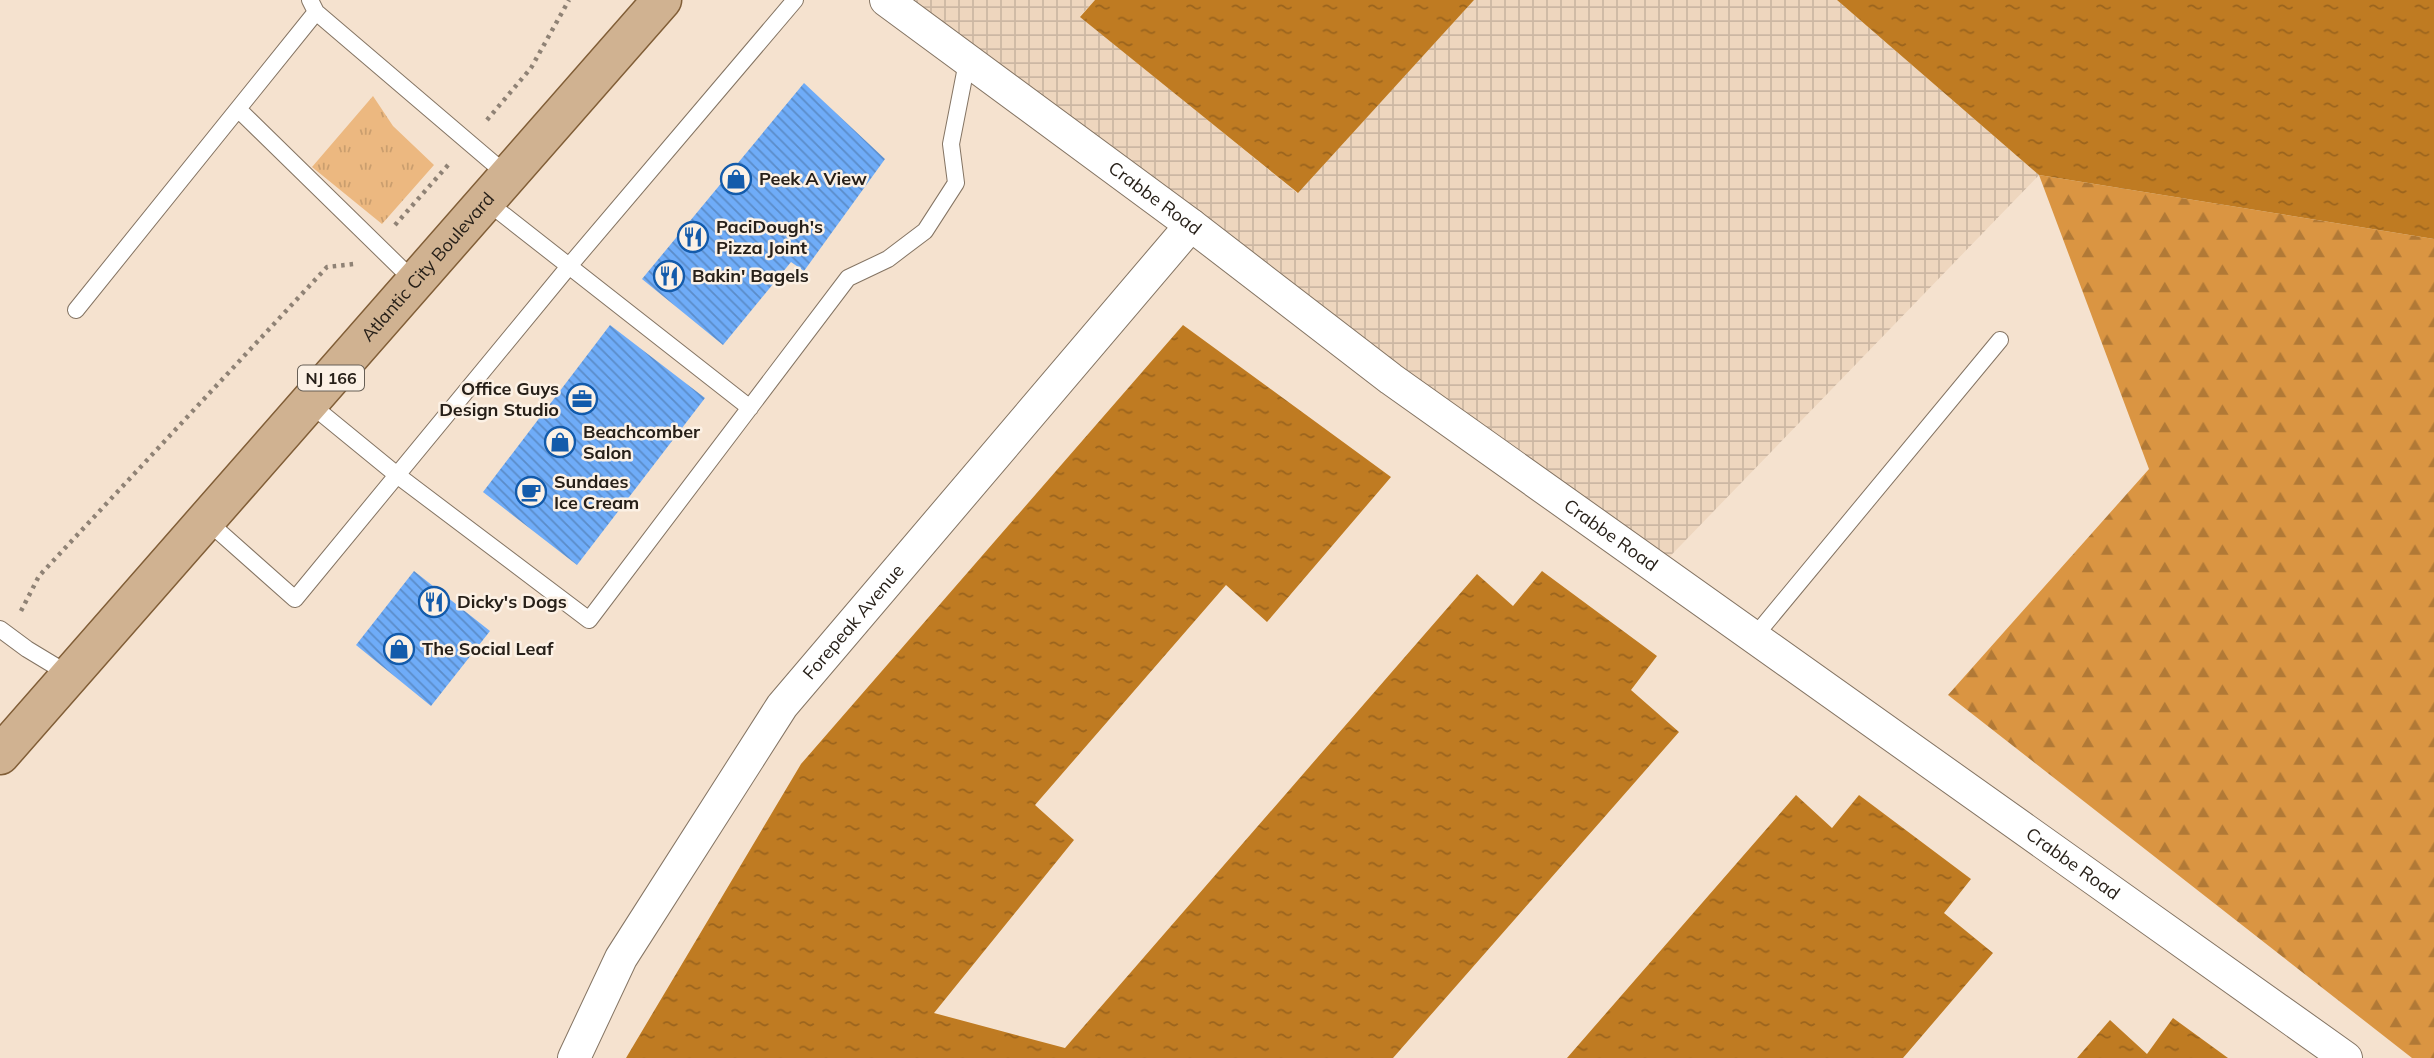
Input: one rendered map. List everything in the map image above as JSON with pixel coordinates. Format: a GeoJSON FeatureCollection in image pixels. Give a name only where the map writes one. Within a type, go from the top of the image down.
{"type":"FeatureCollection","features":[{"type":"Feature","properties":{"kind":"main road","name":"Atlantic City Boulevard"},"geometry":{"type":"LineString","coordinates":[[0,755],[662,0]]}},
{"type":"Feature","properties":{"kind":"street","name":"Crabbe Road"},"geometry":{"type":"LineString","coordinates":[[887,0],[967,62],[1191,225],[1391,379],[2323,1048],[2346,1058]]}},
{"type":"Feature","properties":{"kind":"street","name":"Forepeak Avenue"},"geometry":{"type":"LineString","coordinates":[[574,1058],[621,958],[782,706],[1191,225]]}},
{"type":"Feature","properties":{"kind":"lane"},"geometry":{"type":"LineString","coordinates":[[206,520],[295,599],[570,265],[795,0]]}},
{"type":"Feature","properties":{"kind":"lane"},"geometry":{"type":"LineString","coordinates":[[76,310],[238,109],[313,6],[497,188],[570,265],[750,408]]}},
{"type":"Feature","properties":{"kind":"lane"},"geometry":{"type":"LineString","coordinates":[[309,403],[397,475],[589,620],[848,278],[888,260],[925,231],[956,183],[951,144],[967,62]]}},
{"type":"Feature","properties":{"kind":"lane"},"geometry":{"type":"LineString","coordinates":[[238,109],[415,282]]}},
{"type":"Feature","properties":{"kind":"lane"},"geometry":{"type":"LineString","coordinates":[[1754,637],[2000,340]]}},
{"type":"Feature","properties":{"kind":"lane"},"geometry":{"type":"LineString","coordinates":[[4,632],[70,675]]}},
{"type":"Feature","properties":{"kind":"path"},"geometry":{"type":"LineString","coordinates":[[490,117],[531,68],[569,0]]}},
{"type":"Feature","properties":{"kind":"path"},"geometry":{"type":"LineString","coordinates":[[396,224],[450,164]]}},
{"type":"Feature","properties":{"kind":"path"},"geometry":{"type":"LineString","coordinates":[[4,632],[39,576],[327,267],[361,263]]}},
{"type":"Feature","properties":{"kind":"shaded area"},"geometry":{"type":"Polygon","coordinates":[[[873,0],[1095,0],[1080,16],[1297,193],[1474,0],[1837,0],[2039,175],[1652,575],[873,0]]]}},
{"type":"Feature","properties":{"kind":"green space"},"geometry":{"type":"Polygon","coordinates":[[[373,96],[393,126],[434,165],[382,224],[312,167],[373,96]]]}},
{"type":"Feature","properties":{"kind":"green space"},"geometry":{"type":"Polygon","coordinates":[[[2039,175],[2434,239],[2434,1058],[2412,1058],[1948,695],[2149,469],[2039,175]]]}},
{"type":"Feature","properties":{"kind":"water"},"geometry":{"type":"Polygon","coordinates":[[[1095,0],[1474,0],[1298,193],[1080,17],[1095,0]]]}},
{"type":"Feature","properties":{"kind":"water"},"geometry":{"type":"Polygon","coordinates":[[[1837,0],[2434,0],[2434,239],[2039,175],[1837,0]]]}},
{"type":"Feature","properties":{"kind":"water"},"geometry":{"type":"Polygon","coordinates":[[[1183,325],[1391,477],[1267,622],[1226,585],[1035,805],[1074,840],[934,1013],[1065,1048],[1477,574],[1513,606],[1542,571],[1657,656],[1631,690],[1679,732],[1393,1058],[626,1058],[801,764],[1183,325]]]}},
{"type":"Feature","properties":{"kind":"water"},"geometry":{"type":"Polygon","coordinates":[[[1796,795],[1832,828],[1859,795],[1971,879],[1944,913],[1993,953],[1903,1058],[1567,1058],[1796,795]]]}},
{"type":"Feature","properties":{"kind":"water"},"geometry":{"type":"Polygon","coordinates":[[[2173,1018],[2228,1058],[2077,1058],[2110,1020],[2147,1054],[2173,1018]]]}},
{"type":"Feature","properties":{"kind":"building"},"geometry":{"type":"Polygon","coordinates":[[[804,83],[885,159],[804,271],[791,262],[723,345],[642,279],[804,83]]]}},
{"type":"Feature","properties":{"kind":"building"},"geometry":{"type":"Polygon","coordinates":[[[610,325],[705,398],[577,565],[483,492],[610,325]]]}},
{"type":"Feature","properties":{"kind":"building"},"geometry":{"type":"Polygon","coordinates":[[[414,571],[490,631],[431,706],[356,645],[414,571]]]}},
{"type":"Feature","properties":{"kind":"place","name":"Peek A View"},"geometry":{"type":"Point","coordinates":[736,179]}},
{"type":"Feature","properties":{"kind":"place","name":"PaciDough's Pizza Joint"},"geometry":{"type":"Point","coordinates":[693,237]}},
{"type":"Feature","properties":{"kind":"place","name":"Bakin' Bagels"},"geometry":{"type":"Point","coordinates":[669,276]}},
{"type":"Feature","properties":{"kind":"place","name":"Office Guys Design Studio"},"geometry":{"type":"Point","coordinates":[582,399]}},
{"type":"Feature","properties":{"kind":"place","name":"Beachcomber Salon"},"geometry":{"type":"Point","coordinates":[560,442]}},
{"type":"Feature","properties":{"kind":"place","name":"Sundaes Ice Cream"},"geometry":{"type":"Point","coordinates":[531,492]}},
{"type":"Feature","properties":{"kind":"place","name":"Dicky's Dogs"},"geometry":{"type":"Point","coordinates":[434,602]}},
{"type":"Feature","properties":{"kind":"place","name":"The Social Leaf"},"geometry":{"type":"Point","coordinates":[399,649]}}]}
